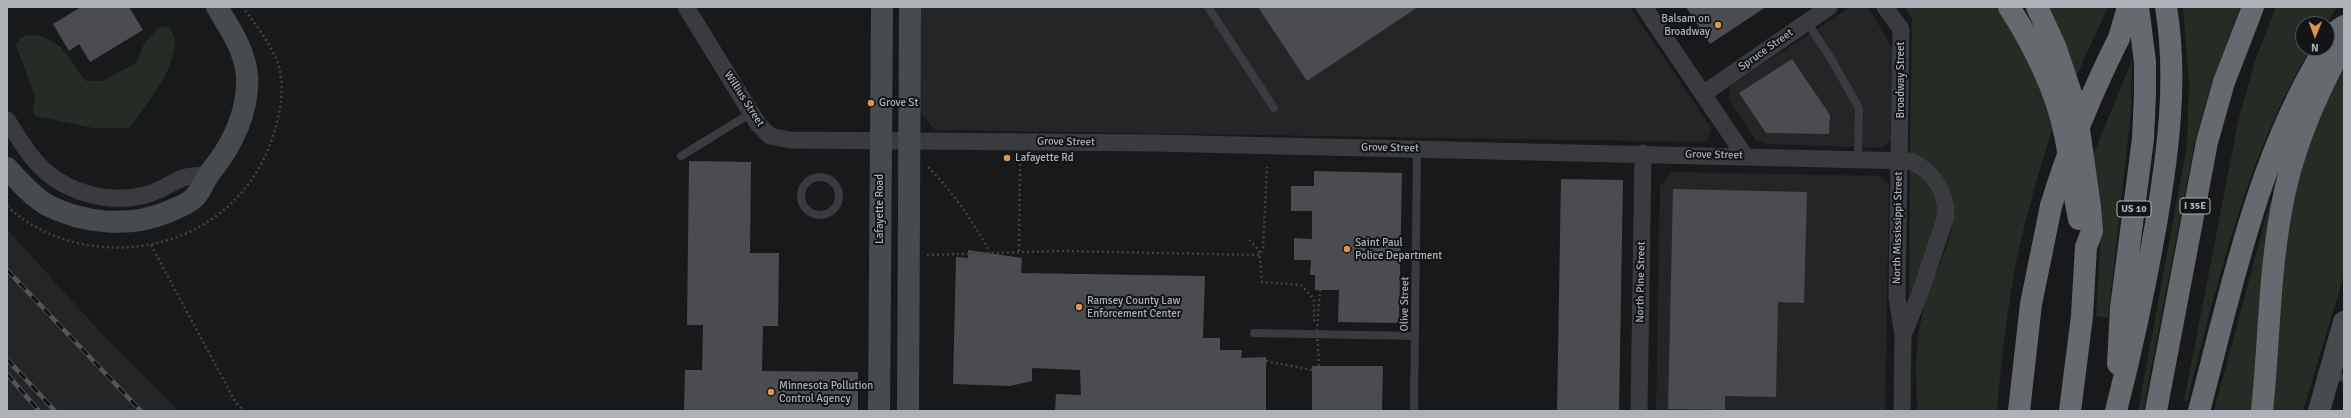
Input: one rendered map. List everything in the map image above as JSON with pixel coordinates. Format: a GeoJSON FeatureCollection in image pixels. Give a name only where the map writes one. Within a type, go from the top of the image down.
{"type":"FeatureCollection","features":[{"type":"Feature","properties":{"kind":"highway"},"geometry":{"type":"LineString","coordinates":[[2009,7],[2032,46],[2056,102],[2065,135],[2072,189],[2086,247],[2082,316],[2070,411]]}},
{"type":"Feature","properties":{"kind":"highway"},"geometry":{"type":"LineString","coordinates":[[2037,7],[2055,46],[2076,108],[2092,231],[2086,247]]}},
{"type":"Feature","properties":{"kind":"highway"},"geometry":{"type":"LineString","coordinates":[[2119,38],[2128,7]]}},
{"type":"Feature","properties":{"kind":"highway"},"geometry":{"type":"LineString","coordinates":[[2019,411],[2030,310],[2051,206],[2080,120],[2119,38],[2138,7]]}},
{"type":"Feature","properties":{"kind":"highway","name":"US 10"},"geometry":{"type":"LineString","coordinates":[[2116,411],[2121,308],[2143,139],[2145,62],[2138,7]]}},
{"type":"Feature","properties":{"kind":"highway"},"geometry":{"type":"LineString","coordinates":[[2116,411],[2137,329],[2148,272],[2168,143],[2171,70],[2166,7]]}},
{"type":"Feature","properties":{"kind":"highway","name":"I 35E"},"geometry":{"type":"LineString","coordinates":[[2156,411],[2207,142],[2224,82],[2253,7]]}},
{"type":"Feature","properties":{"kind":"highway"},"geometry":{"type":"LineString","coordinates":[[2335,33],[2344,26]]}},
{"type":"Feature","properties":{"kind":"highway"},"geometry":{"type":"LineString","coordinates":[[2262,411],[2275,259],[2285,188],[2311,110],[2344,44]]}},
{"type":"Feature","properties":{"kind":"highway"},"geometry":{"type":"LineString","coordinates":[[2199,411],[2261,186],[2286,121],[2321,56]]}},
{"type":"Feature","properties":{"kind":"main road"},"geometry":{"type":"LineString","coordinates":[[7,168],[27,189],[47,204],[71,214],[107,222],[129,222],[152,218],[179,207],[194,198],[208,175],[225,153],[236,132],[244,105],[247,76],[241,48],[217,7]]}},
{"type":"Feature","properties":{"kind":"main road","name":"Lafayette Road"},"geometry":{"type":"LineString","coordinates":[[879,411],[882,7]]}},
{"type":"Feature","properties":{"kind":"main road"},"geometry":{"type":"LineString","coordinates":[[908,411],[910,7]]}},
{"type":"Feature","properties":{"kind":"main road"},"geometry":{"type":"LineString","coordinates":[[2319,411],[2338,367],[2344,322]]}},
{"type":"Feature","properties":{"kind":"street","name":"Willius Street"},"geometry":{"type":"LineString","coordinates":[[686,7],[751,113],[770,136],[790,140],[881,140]]}},
{"type":"Feature","properties":{"kind":"street"},"geometry":{"type":"LineString","coordinates":[[1644,7],[1745,156]]}},
{"type":"Feature","properties":{"kind":"street","name":"Spruce Street"},"geometry":{"type":"LineString","coordinates":[[1703,94],[1829,7]]}},
{"type":"Feature","properties":{"kind":"street","name":"Broadway Street"},"geometry":{"type":"LineString","coordinates":[[1885,7],[1901,29],[1900,159]]}},
{"type":"Feature","properties":{"kind":"street"},"geometry":{"type":"LineString","coordinates":[[7,120],[31,156],[45,171],[63,184],[103,198],[123,199],[145,195],[185,177],[208,175]]}},
{"type":"Feature","properties":{"kind":"street","name":"Grove Street"},"geometry":{"type":"LineString","coordinates":[[881,140],[1643,153],[1900,159]]}},
{"type":"Feature","properties":{"kind":"street","name":"North Pine Street"},"geometry":{"type":"LineString","coordinates":[[1639,411],[1643,153]]}},
{"type":"Feature","properties":{"kind":"street","name":"North Mississippi Street"},"geometry":{"type":"LineString","coordinates":[[1902,411],[1903,335],[1897,298],[1900,159],[1911,161],[1923,167],[1942,192],[1946,203],[1946,216],[1942,233],[1903,335]]}},
{"type":"Feature","properties":{"kind":"lane"},"geometry":{"type":"LineString","coordinates":[[1208,7],[1274,108]]}},
{"type":"Feature","properties":{"kind":"lane"},"geometry":{"type":"LineString","coordinates":[[1807,22],[1833,62],[1859,108],[1858,158]]}},
{"type":"Feature","properties":{"kind":"lane"},"geometry":{"type":"LineString","coordinates":[[681,156],[751,113]]}},
{"type":"Feature","properties":{"kind":"lane","name":"Olive Street"},"geometry":{"type":"LineString","coordinates":[[1414,411],[1417,149]]}},
{"type":"Feature","properties":{"kind":"lane"},"geometry":{"type":"LineString","coordinates":[[820,177],[828,179],[834,184],[839,198],[833,210],[821,216],[812,214],[806,210],[800,196],[806,183],[812,179],[820,177]]}},
{"type":"Feature","properties":{"kind":"lane"},"geometry":{"type":"LineString","coordinates":[[1254,333],[1415,336]]}},
{"type":"Feature","properties":{"kind":"path"},"geometry":{"type":"LineString","coordinates":[[1019,251],[1020,163]]}},
{"type":"Feature","properties":{"kind":"path"},"geometry":{"type":"LineString","coordinates":[[927,166],[947,186],[969,215],[990,252]]}},
{"type":"Feature","properties":{"kind":"path"},"geometry":{"type":"LineString","coordinates":[[1259,255],[1263,248],[1267,166]]}},
{"type":"Feature","properties":{"kind":"path"},"geometry":{"type":"LineString","coordinates":[[1249,240],[1259,250],[1262,282],[1302,285],[1314,299],[1314,334]]}},
{"type":"Feature","properties":{"kind":"path"},"geometry":{"type":"LineString","coordinates":[[151,244],[202,344],[236,403],[244,411]]}},
{"type":"Feature","properties":{"kind":"path"},"geometry":{"type":"LineString","coordinates":[[920,255],[1019,251],[1259,255]]}},
{"type":"Feature","properties":{"kind":"path"},"geometry":{"type":"LineString","coordinates":[[1319,366],[1317,328],[1320,290]]}},
{"type":"Feature","properties":{"kind":"path"},"geometry":{"type":"LineString","coordinates":[[1266,361],[1312,370]]}},
{"type":"Feature","properties":{"kind":"shaded area"},"geometry":{"type":"Polygon","coordinates":[[[921,7],[1630,7],[1711,128],[1707,142],[935,130],[917,108],[921,7]]]}},
{"type":"Feature","properties":{"kind":"shaded area"},"geometry":{"type":"Polygon","coordinates":[[[1850,7],[1868,7],[1893,49],[1893,140],[1881,148],[1766,144],[1756,141],[1729,99],[1730,86],[1850,7]]]}},
{"type":"Feature","properties":{"kind":"shaded area"},"geometry":{"type":"Polygon","coordinates":[[[1905,7],[2001,7],[2056,117],[2039,171],[2016,263],[2000,374],[1997,411],[1917,411],[1917,342],[1927,296],[1951,232],[1953,205],[1950,192],[1939,174],[1924,160],[1910,153],[1912,18],[1905,7]]]}},
{"type":"Feature","properties":{"kind":"shaded area"},"geometry":{"type":"Polygon","coordinates":[[[2043,7],[2108,7],[2074,81],[2043,7]]]}},
{"type":"Feature","properties":{"kind":"shaded area"},"geometry":{"type":"Polygon","coordinates":[[[2183,7],[2240,7],[2209,91],[2194,146],[2143,411],[2138,411],[2187,145],[2189,85],[2183,7]]]}},
{"type":"Feature","properties":{"kind":"shaded area"},"geometry":{"type":"Polygon","coordinates":[[[2276,7],[2337,7],[2331,16],[2295,16],[2295,56],[2307,56],[2288,89],[2252,175],[2223,264],[2187,401],[2184,401],[2238,122],[2255,61],[2276,7]]]}},
{"type":"Feature","properties":{"kind":"shaded area"},"geometry":{"type":"Polygon","coordinates":[[[169,26],[175,41],[170,65],[158,88],[129,128],[93,128],[35,116],[33,111],[35,96],[16,45],[24,36],[36,35],[54,42],[66,53],[86,81],[102,81],[136,63],[144,44],[158,28],[169,26]]]}},
{"type":"Feature","properties":{"kind":"shaded area"},"geometry":{"type":"Polygon","coordinates":[[[2344,58],[2344,275],[2303,411],[2267,411],[2294,179],[2344,58]]]}},
{"type":"Feature","properties":{"kind":"shaded area"},"geometry":{"type":"Polygon","coordinates":[[[2132,60],[2131,111],[2108,318],[2096,316],[2100,248],[2091,160],[2132,60]]]}},
{"type":"Feature","properties":{"kind":"shaded area"},"geometry":{"type":"Polygon","coordinates":[[[1910,170],[1922,179],[1931,190],[1938,211],[1938,218],[1909,297],[1910,170]]]}},
{"type":"Feature","properties":{"kind":"shaded area"},"geometry":{"type":"Polygon","coordinates":[[[1672,172],[1878,176],[1889,184],[1885,411],[1656,411],[1660,186],[1672,172]]]}},
{"type":"Feature","properties":{"kind":"shaded area"},"geometry":{"type":"Polygon","coordinates":[[[2270,202],[2277,204],[2256,411],[2214,411],[2270,202]]]}},
{"type":"Feature","properties":{"kind":"shaded area"},"geometry":{"type":"Polygon","coordinates":[[[7,229],[103,335],[179,411],[7,411],[7,229]]]}},
{"type":"Feature","properties":{"kind":"building"},"geometry":{"type":"Polygon","coordinates":[[[81,7],[129,7],[143,30],[90,62],[79,44],[69,51],[53,24],[81,7]]]}},
{"type":"Feature","properties":{"kind":"building"},"geometry":{"type":"Polygon","coordinates":[[[1258,7],[1418,7],[1307,81],[1258,7]]]}},
{"type":"Feature","properties":{"kind":"building","name":"Balsam on Broadway"},"geometry":{"type":"Polygon","coordinates":[[[1686,7],[1766,7],[1710,44],[1686,7]]]}},
{"type":"Feature","properties":{"kind":"building"},"geometry":{"type":"Polygon","coordinates":[[[1792,59],[1830,115],[1829,134],[1766,133],[1739,93],[1792,59]]]}},
{"type":"Feature","properties":{"kind":"building"},"geometry":{"type":"Polygon","coordinates":[[[689,161],[751,162],[750,253],[779,253],[778,326],[763,326],[762,371],[858,372],[858,411],[684,411],[685,370],[702,370],[703,325],[687,325],[689,161]]]}},
{"type":"Feature","properties":{"kind":"building","name":"Saint Paul Police Department"},"geometry":{"type":"Polygon","coordinates":[[[1314,171],[1402,173],[1399,323],[1338,322],[1339,290],[1315,290],[1315,275],[1310,275],[1311,260],[1294,260],[1294,238],[1312,239],[1312,211],[1291,211],[1291,186],[1314,186],[1314,171]]]}},
{"type":"Feature","properties":{"kind":"building"},"geometry":{"type":"Polygon","coordinates":[[[1561,179],[1623,180],[1619,411],[1557,411],[1561,179]]]}},
{"type":"Feature","properties":{"kind":"building"},"geometry":{"type":"Polygon","coordinates":[[[1673,189],[1807,192],[1804,303],[1778,302],[1776,397],[1725,396],[1725,410],[1668,409],[1673,189]]]}},
{"type":"Feature","properties":{"kind":"building","name":"Ramsey County Law Enforcement Center"},"geometry":{"type":"Polygon","coordinates":[[[968,250],[1022,258],[1021,273],[1205,276],[1203,338],[1220,338],[1220,350],[1242,350],[1241,358],[1266,357],[1266,411],[1055,411],[1056,394],[1081,395],[1080,370],[1032,368],[1032,381],[1010,386],[953,384],[956,257],[968,258],[968,250]]]}},
{"type":"Feature","properties":{"kind":"building"},"geometry":{"type":"Polygon","coordinates":[[[1312,366],[1383,366],[1382,411],[1312,411],[1312,366]]]}},
{"type":"Feature","properties":{"kind":"railway"},"geometry":{"type":"LineString","coordinates":[[7,270],[141,411]]}},
{"type":"Feature","properties":{"kind":"railway"},"geometry":{"type":"LineString","coordinates":[[7,359],[55,411]]}},
{"type":"Feature","properties":{"kind":"railway"},"geometry":{"type":"LineString","coordinates":[[7,374],[39,411]]}},
{"type":"Feature","properties":{"kind":"place","name":"Balsam on Broadway"},"geometry":{"type":"Point","coordinates":[1718,25]}},
{"type":"Feature","properties":{"kind":"place","name":"Grove St"},"geometry":{"type":"Point","coordinates":[871,103]}},
{"type":"Feature","properties":{"kind":"place","name":"Lafayette Rd"},"geometry":{"type":"Point","coordinates":[1007,158]}},
{"type":"Feature","properties":{"kind":"place","name":"Saint Paul Police Department"},"geometry":{"type":"Point","coordinates":[1347,249]}},
{"type":"Feature","properties":{"kind":"place","name":"Ramsey County Law Enforcement Center"},"geometry":{"type":"Point","coordinates":[1079,307]}},
{"type":"Feature","properties":{"kind":"place","name":"Minnesota Pollution Control Agency"},"geometry":{"type":"Point","coordinates":[771,392]}}]}
